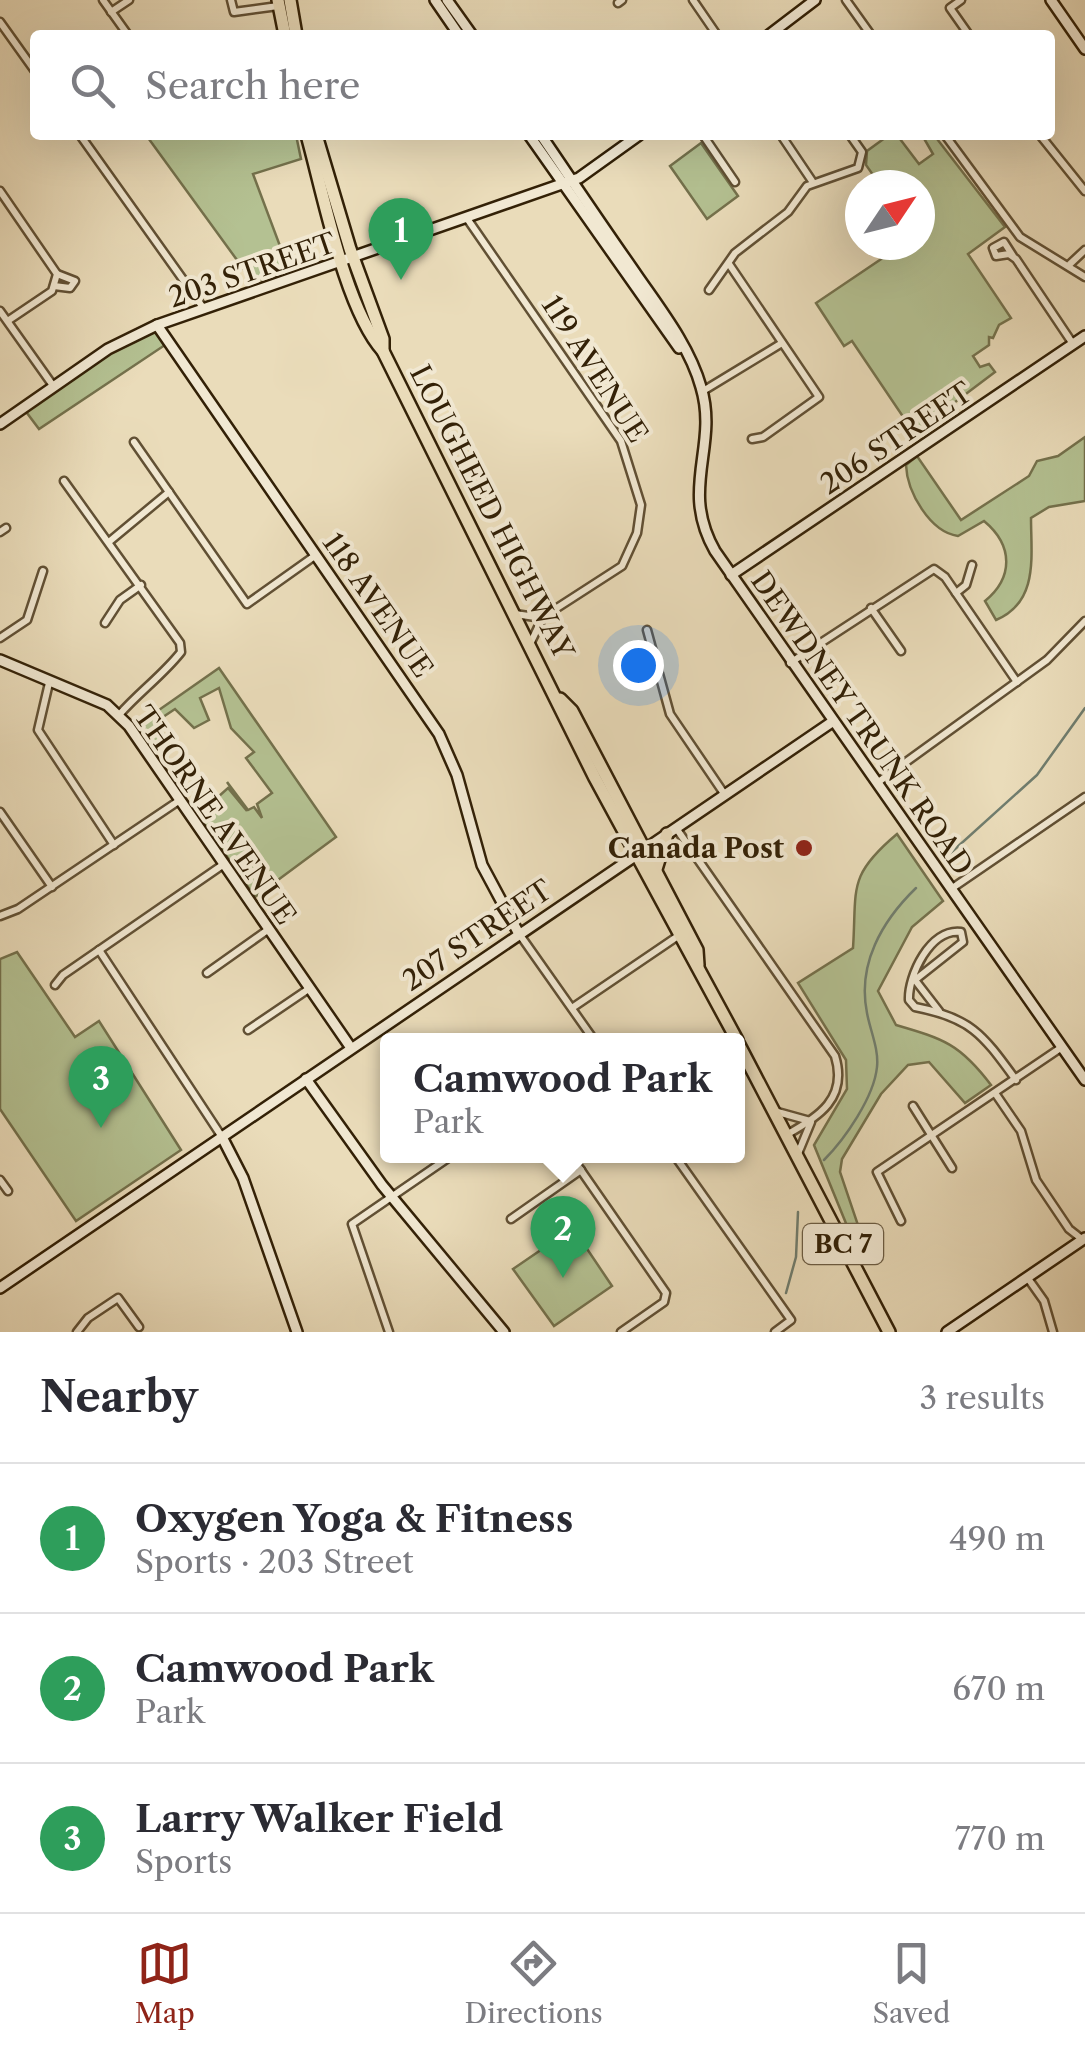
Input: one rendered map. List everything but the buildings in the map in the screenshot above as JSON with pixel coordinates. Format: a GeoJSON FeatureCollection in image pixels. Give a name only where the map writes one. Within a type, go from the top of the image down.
{"type":"FeatureCollection","features":[{"type":"Feature","properties":{"kind":"highway"},"geometry":{"type":"LineString","coordinates":[[282,2],[285,30]]}},
{"type":"Feature","properties":{"kind":"highway"},"geometry":{"type":"LineString","coordinates":[[282,2],[294,30]]}},
{"type":"Feature","properties":{"kind":"highway","name":"LOUGHEED HIGHWAY"},"geometry":{"type":"LineString","coordinates":[[309,140],[348,261],[383,339],[383,351],[513,614],[640,852],[678,936],[732,1033]]}},
{"type":"Feature","properties":{"kind":"highway","name":"LOUGHEED HIGHWAY"},"geometry":{"type":"LineString","coordinates":[[317,140],[348,261]]}},
{"type":"Feature","properties":{"kind":"highway"},"geometry":{"type":"LineString","coordinates":[[656,869],[672,831]]}},
{"type":"Feature","properties":{"kind":"highway","name":"LOUGHEED HIGHWAY"},"geometry":{"type":"LineString","coordinates":[[640,852],[656,869],[697,950],[698,967]]}},
{"type":"Feature","properties":{"kind":"highway","name":"LOUGHEED HIGHWAY"},"geometry":{"type":"LineString","coordinates":[[745,1057],[889,1332]]}},
{"type":"Feature","properties":{"kind":"street"},"geometry":{"type":"LineString","coordinates":[[103,0],[124,30]]}},
{"type":"Feature","properties":{"kind":"street"},"geometry":{"type":"LineString","coordinates":[[111,12],[129,0]]}},
{"type":"Feature","properties":{"kind":"street"},"geometry":{"type":"LineString","coordinates":[[231,0],[234,12],[282,2]]}},
{"type":"Feature","properties":{"kind":"street"},"geometry":{"type":"LineString","coordinates":[[434,0],[455,30]]}},
{"type":"Feature","properties":{"kind":"street"},"geometry":{"type":"LineString","coordinates":[[447,0],[468,30]]}},
{"type":"Feature","properties":{"kind":"street"},"geometry":{"type":"LineString","coordinates":[[693,0],[714,30]]}},
{"type":"Feature","properties":{"kind":"street"},"geometry":{"type":"LineString","coordinates":[[784,30],[816,0]]}},
{"type":"Feature","properties":{"kind":"street"},"geometry":{"type":"LineString","coordinates":[[846,0],[867,30]]}},
{"type":"Feature","properties":{"kind":"street"},"geometry":{"type":"LineString","coordinates":[[961,0],[950,8],[965,30]]}},
{"type":"Feature","properties":{"kind":"street"},"geometry":{"type":"LineString","coordinates":[[1051,0],[1085,49]]}},
{"type":"Feature","properties":{"kind":"street"},"geometry":{"type":"LineString","coordinates":[[0,22],[30,64]]}},
{"type":"Feature","properties":{"kind":"street"},"geometry":{"type":"LineString","coordinates":[[84,140],[204,309]]}},
{"type":"Feature","properties":{"kind":"street","name":"DEWDNEY TRUNK ROAD"},"geometry":{"type":"LineString","coordinates":[[533,140],[568,182]]}},
{"type":"Feature","properties":{"kind":"street","name":"DEWDNEY TRUNK ROAD"},"geometry":{"type":"LineString","coordinates":[[544,140],[568,182],[691,362],[703,392],[706,424],[697,485],[699,511],[710,542],[790,663],[1084,1076]]}},
{"type":"Feature","properties":{"kind":"street","name":"203 STREET"},"geometry":{"type":"LineString","coordinates":[[0,424],[108,349],[157,325],[568,182],[593,170],[632,140]]}},
{"type":"Feature","properties":{"kind":"street"},"geometry":{"type":"LineString","coordinates":[[706,140],[734,182]]}},
{"type":"Feature","properties":{"kind":"street"},"geometry":{"type":"LineString","coordinates":[[784,140],[812,181]]}},
{"type":"Feature","properties":{"kind":"street"},"geometry":{"type":"LineString","coordinates":[[708,290],[744,245],[788,212],[812,181],[858,168],[862,152],[854,140]]}},
{"type":"Feature","properties":{"kind":"street"},"geometry":{"type":"LineString","coordinates":[[949,140],[1020,237],[1044,254],[1070,264],[1085,277]]}},
{"type":"Feature","properties":{"kind":"street"},"geometry":{"type":"LineString","coordinates":[[1044,140],[1085,191]]}},
{"type":"Feature","properties":{"kind":"street"},"geometry":{"type":"LineString","coordinates":[[0,191],[57,274],[75,281],[70,288],[54,286]]}},
{"type":"Feature","properties":{"kind":"street","name":"119 AVENUE"},"geometry":{"type":"LineString","coordinates":[[466,217],[626,450],[641,506],[628,559],[543,618]]}},
{"type":"Feature","properties":{"kind":"street"},"geometry":{"type":"LineString","coordinates":[[1070,264],[1085,250]]}},
{"type":"Feature","properties":{"kind":"street"},"geometry":{"type":"LineString","coordinates":[[1013,256],[1073,344]]}},
{"type":"Feature","properties":{"kind":"street"},"geometry":{"type":"LineString","coordinates":[[728,264],[819,397],[762,437],[752,439]]}},
{"type":"Feature","properties":{"kind":"street"},"geometry":{"type":"LineString","coordinates":[[9,320],[54,286],[57,274]]}},
{"type":"Feature","properties":{"kind":"street"},"geometry":{"type":"LineString","coordinates":[[0,311],[54,387]]}},
{"type":"Feature","properties":{"kind":"street","name":"118 AVENUE"},"geometry":{"type":"LineString","coordinates":[[157,325],[446,747],[482,864],[520,934]]}},
{"type":"Feature","properties":{"kind":"street","name":"206 STREET"},"geometry":{"type":"LineString","coordinates":[[731,575],[1085,336]]}},
{"type":"Feature","properties":{"kind":"street"},"geometry":{"type":"LineString","coordinates":[[703,392],[782,342]]}},
{"type":"Feature","properties":{"kind":"street"},"geometry":{"type":"LineString","coordinates":[[134,442],[247,604],[316,555]]}},
{"type":"Feature","properties":{"kind":"street"},"geometry":{"type":"LineString","coordinates":[[64,481],[180,642],[181,652],[119,715]]}},
{"type":"Feature","properties":{"kind":"street"},"geometry":{"type":"LineString","coordinates":[[110,541],[169,492]]}},
{"type":"Feature","properties":{"kind":"street"},"geometry":{"type":"LineString","coordinates":[[956,592],[966,586],[972,565]]}},
{"type":"Feature","properties":{"kind":"street"},"geometry":{"type":"LineString","coordinates":[[790,663],[934,570],[956,592],[1018,682]]}},
{"type":"Feature","properties":{"kind":"street"},"geometry":{"type":"LineString","coordinates":[[0,638],[27,620],[43,571]]}},
{"type":"Feature","properties":{"kind":"street"},"geometry":{"type":"LineString","coordinates":[[104,624],[120,600],[141,585]]}},
{"type":"Feature","properties":{"kind":"street"},"geometry":{"type":"LineString","coordinates":[[871,608],[901,652]]}},
{"type":"Feature","properties":{"kind":"street"},"geometry":{"type":"LineString","coordinates":[[513,614],[543,618],[530,646]]}},
{"type":"Feature","properties":{"kind":"street"},"geometry":{"type":"LineString","coordinates":[[876,784],[1056,653],[1085,622]]}},
{"type":"Feature","properties":{"kind":"street"},"geometry":{"type":"LineString","coordinates":[[647,630],[670,714],[724,795]]}},
{"type":"Feature","properties":{"kind":"street","name":"THORNE AVENUE"},"geometry":{"type":"LineString","coordinates":[[0,660],[107,705],[119,715],[351,1048]]}},
{"type":"Feature","properties":{"kind":"street"},"geometry":{"type":"LineString","coordinates":[[49,682],[38,730],[114,844]]}},
{"type":"Feature","properties":{"kind":"street","name":"207 STREET"},"geometry":{"type":"LineString","coordinates":[[0,1288],[832,722]]}},
{"type":"Feature","properties":{"kind":"street"},"geometry":{"type":"LineString","coordinates":[[950,889],[1085,797]]}},
{"type":"Feature","properties":{"kind":"street"},"geometry":{"type":"LineString","coordinates":[[0,916],[52,887],[180,800]]}},
{"type":"Feature","properties":{"kind":"street"},"geometry":{"type":"LineString","coordinates":[[0,812],[52,887]]}},
{"type":"Feature","properties":{"kind":"street"},"geometry":{"type":"LineString","coordinates":[[672,831],[835,1056],[837,1090],[833,1101],[812,1121],[786,1135]]}},
{"type":"Feature","properties":{"kind":"street"},"geometry":{"type":"LineString","coordinates":[[56,984],[224,864]]}},
{"type":"Feature","properties":{"kind":"street"},"geometry":{"type":"LineString","coordinates":[[206,974],[269,929]]}},
{"type":"Feature","properties":{"kind":"street"},"geometry":{"type":"LineString","coordinates":[[915,980],[964,942],[961,932],[950,932],[930,946],[915,980],[908,996],[911,1005],[939,1011],[978,1030],[1016,1080]]}},
{"type":"Feature","properties":{"kind":"street"},"geometry":{"type":"LineString","coordinates":[[520,934],[589,1033]]}},
{"type":"Feature","properties":{"kind":"street"},"geometry":{"type":"LineString","coordinates":[[572,1008],[678,936]]}},
{"type":"Feature","properties":{"kind":"street"},"geometry":{"type":"LineString","coordinates":[[99,950],[222,1137],[243,1178],[297,1332]]}},
{"type":"Feature","properties":{"kind":"street"},"geometry":{"type":"LineString","coordinates":[[915,980],[939,1011]]}},
{"type":"Feature","properties":{"kind":"street"},"geometry":{"type":"LineString","coordinates":[[248,1030],[310,988]]}},
{"type":"Feature","properties":{"kind":"street"},"geometry":{"type":"LineString","coordinates":[[901,1221],[877,1172],[1062,1047]]}},
{"type":"Feature","properties":{"kind":"street"},"geometry":{"type":"LineString","coordinates":[[306,1079],[392,1196],[504,1332]]}},
{"type":"Feature","properties":{"kind":"street"},"geometry":{"type":"LineString","coordinates":[[947,1332],[1084,1240],[1069,1229],[1036,1180],[1022,1131],[995,1093]]}},
{"type":"Feature","properties":{"kind":"street"},"geometry":{"type":"LineString","coordinates":[[914,1106],[952,1168]]}},
{"type":"Feature","properties":{"kind":"street"},"geometry":{"type":"LineString","coordinates":[[774,1111],[812,1121]]}},
{"type":"Feature","properties":{"kind":"street"},"geometry":{"type":"LineString","coordinates":[[797,1156],[812,1121]]}},
{"type":"Feature","properties":{"kind":"street"},"geometry":{"type":"LineString","coordinates":[[389,1332],[352,1224],[439,1163]]}},
{"type":"Feature","properties":{"kind":"street"},"geometry":{"type":"LineString","coordinates":[[576,1163],[664,1288],[666,1298],[620,1332]]}},
{"type":"Feature","properties":{"kind":"street"},"geometry":{"type":"LineString","coordinates":[[681,1163],[792,1320],[775,1332]]}},
{"type":"Feature","properties":{"kind":"street"},"geometry":{"type":"LineString","coordinates":[[510,1219],[581,1170]]}},
{"type":"Feature","properties":{"kind":"street"},"geometry":{"type":"LineString","coordinates":[[0,1180],[8,1191]]}},
{"type":"Feature","properties":{"kind":"street"},"geometry":{"type":"LineString","coordinates":[[1027,1277],[1044,1302],[1053,1332]]}},
{"type":"Feature","properties":{"kind":"street"},"geometry":{"type":"LineString","coordinates":[[76,1332],[88,1318],[118,1298],[139,1327]]}},
{"type":"Feature","properties":{"kind":"green space"},"geometry":{"type":"Polygon","coordinates":[[[150,140],[297,140],[301,159],[253,174],[289,270],[253,282],[150,140]]]}},
{"type":"Feature","properties":{"kind":"green space"},"geometry":{"type":"Polygon","coordinates":[[[882,140],[901,140],[919,164],[933,154],[925,140],[938,140],[1005,227],[968,254],[1011,318],[999,325],[993,338],[989,337],[989,345],[973,356],[980,367],[989,364],[995,372],[914,433],[852,341],[844,346],[816,303],[880,260],[935,260],[935,170],[870,170],[867,151],[882,140]]]}},
{"type":"Feature","properties":{"kind":"green space"},"geometry":{"type":"Polygon","coordinates":[[[701,143],[738,196],[707,219],[670,166],[701,143]]]}},
{"type":"Feature","properties":{"kind":"green space"},"geometry":{"type":"Polygon","coordinates":[[[157,325],[168,343],[39,429],[24,409],[108,349],[157,325]]]}},
{"type":"Feature","properties":{"kind":"green space"},"geometry":{"type":"Polygon","coordinates":[[[1085,437],[1085,501],[1049,507],[1031,518],[1031,562],[1026,590],[1010,612],[996,620],[985,601],[1005,572],[1001,541],[984,521],[958,536],[938,527],[916,498],[906,465],[917,456],[961,520],[1029,476],[1037,461],[1058,456],[1085,437]]]}},
{"type":"Feature","properties":{"kind":"green space"},"geometry":{"type":"Polygon","coordinates":[[[219,668],[336,837],[255,897],[196,812],[217,798],[214,793],[218,797],[228,788],[247,811],[227,782],[248,810],[254,807],[262,818],[257,804],[272,793],[246,758],[254,752],[231,728],[219,688],[200,698],[209,720],[194,728],[175,709],[157,721],[165,737],[150,746],[136,726],[219,668]]]}},
{"type":"Feature","properties":{"kind":"green space"},"geometry":{"type":"Polygon","coordinates":[[[897,834],[943,901],[912,927],[878,991],[896,1025],[950,1045],[970,1060],[991,1085],[965,1103],[929,1062],[908,1065],[881,1094],[842,1159],[840,1172],[861,1234],[852,1238],[814,1145],[847,1089],[846,1060],[798,983],[853,948],[855,897],[862,873],[897,834]]]}},
{"type":"Feature","properties":{"kind":"green space"},"geometry":{"type":"Polygon","coordinates":[[[17,952],[75,1037],[99,1021],[181,1150],[76,1221],[0,1109],[0,959],[17,952]]]}},
{"type":"Feature","properties":{"kind":"green space"},"geometry":{"type":"Polygon","coordinates":[[[573,1228],[612,1286],[554,1326],[513,1269],[573,1228]]]}},
{"type":"Feature","properties":{"kind":"waterway"},"geometry":{"type":"LineString","coordinates":[[944,859],[1037,775],[1085,708]]}},
{"type":"Feature","properties":{"kind":"waterway"},"geometry":{"type":"LineString","coordinates":[[824,1160],[857,1117],[875,1079],[877,1053],[865,995],[869,961],[883,929],[916,888]]}},
{"type":"Feature","properties":{"kind":"waterway"},"geometry":{"type":"LineString","coordinates":[[786,1293],[796,1257],[798,1212]]}},
{"type":"Feature","properties":{"kind":"place","name":"Oxygen Yoga & Fitness"},"geometry":{"type":"Point","coordinates":[401,280]}},
{"type":"Feature","properties":{"kind":"place","name":"Canada Post"},"geometry":{"type":"Point","coordinates":[804,848]}},
{"type":"Feature","properties":{"kind":"place","name":"Larry Walker Field"},"geometry":{"type":"Point","coordinates":[101,1128]}},
{"type":"Feature","properties":{"kind":"place","name":"Camwood Park"},"geometry":{"type":"Point","coordinates":[563,1278]}}]}
